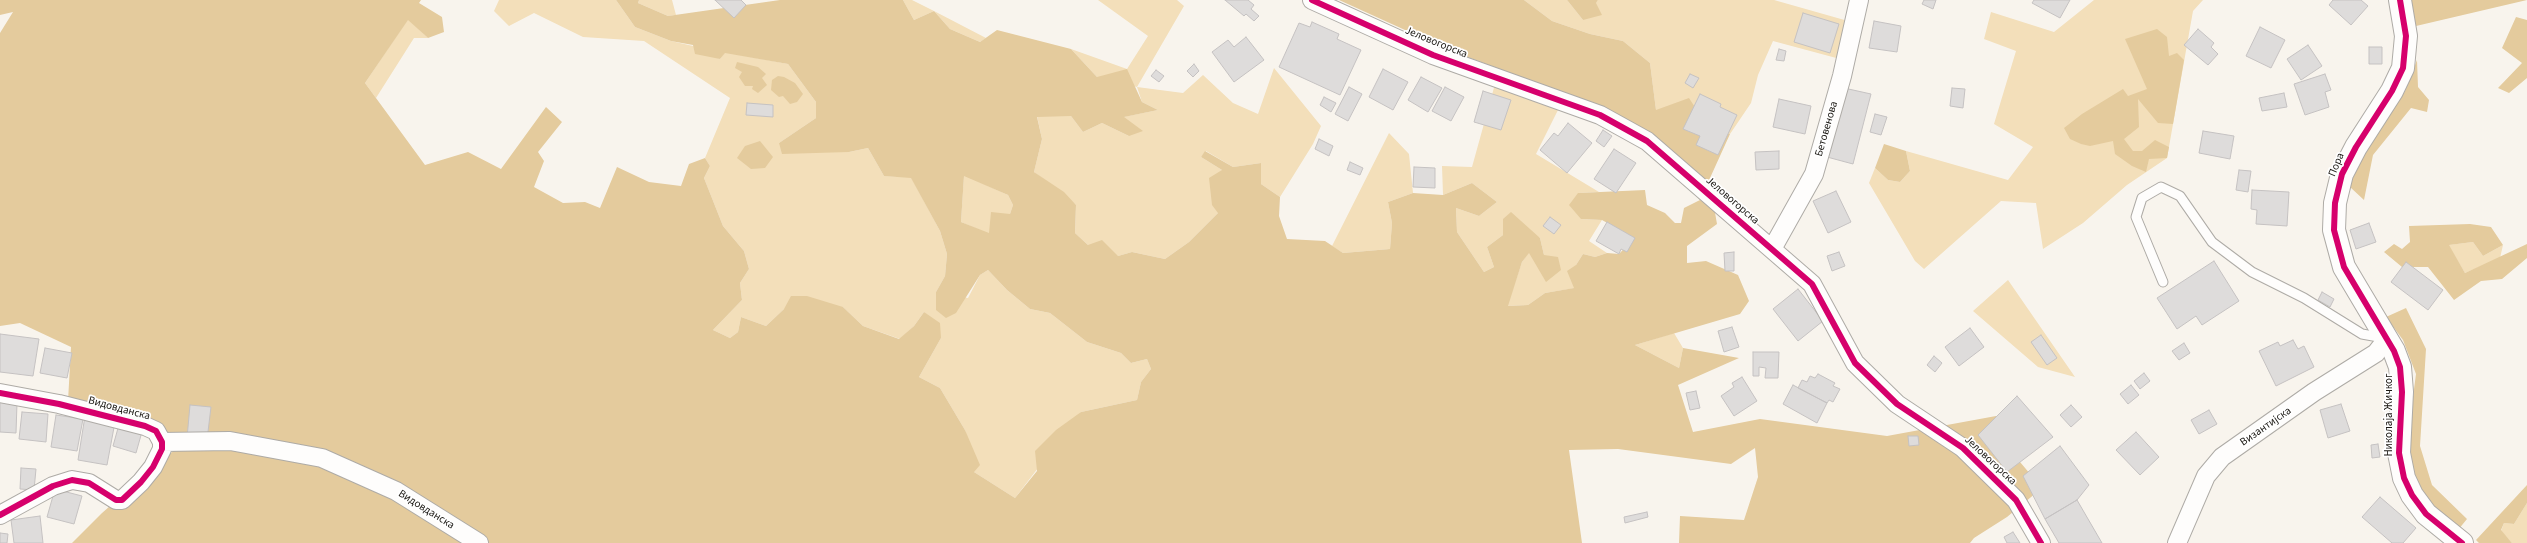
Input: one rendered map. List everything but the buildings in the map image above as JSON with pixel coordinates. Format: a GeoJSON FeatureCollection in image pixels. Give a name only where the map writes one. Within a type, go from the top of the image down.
{"type":"FeatureCollection","features":[{"type":"Feature","properties":{"kind":"street","name":"Јеловогорска"},"geometry":{"type":"LineString","coordinates":[[1312,0],[1433,55],[1600,115],[1647,141],[1812,284],[1855,363],[1896,404],[1963,448],[2016,500],[2041,543]]}},
{"type":"Feature","properties":{"kind":"street","name":"Бетовенова"},"geometry":{"type":"LineString","coordinates":[[1772,249],[1814,174],[1842,76],[1859,0]]}},
{"type":"Feature","properties":{"kind":"street","name":"Пора"},"geometry":{"type":"LineString","coordinates":[[2387,338],[2344,267],[2335,239],[2334,214],[2340,182],[2346,166],[2392,91],[2403,68],[2406,36],[2400,0]]}},
{"type":"Feature","properties":{"kind":"street","name":"Византијска"},"geometry":{"type":"LineString","coordinates":[[2177,543],[2206,476],[2222,457],[2314,392],[2376,353],[2387,338]]}},
{"type":"Feature","properties":{"kind":"street","name":"Николаја Жичког"},"geometry":{"type":"LineString","coordinates":[[2387,338],[2398,359],[2402,377],[2399,453],[2404,478],[2412,495],[2426,514],[2462,543]]}},
{"type":"Feature","properties":{"kind":"street","name":"Видовданска"},"geometry":{"type":"LineString","coordinates":[[0,393],[59,404],[145,426],[156,431],[162,442],[230,441],[322,458],[396,491],[479,543]]}},
{"type":"Feature","properties":{"kind":"street"},"geometry":{"type":"LineString","coordinates":[[0,514],[53,486],[72,480],[89,483],[116,500],[122,500],[142,482],[153,467],[162,449],[162,442]]}},
{"type":"Feature","properties":{"kind":"lane"},"geometry":{"type":"LineString","coordinates":[[2163,282],[2136,217],[2142,198],[2161,187],[2180,196],[2212,242],[2252,272],[2304,298],[2362,334],[2387,338]]}},
{"type":"Feature","properties":{"kind":"shaded area"},"geometry":{"type":"Polygon","coordinates":[[[0,0],[421,0],[419,3],[442,17],[444,32],[428,38],[408,20],[365,83],[425,165],[468,152],[501,169],[546,107],[562,122],[538,152],[544,161],[534,187],[563,203],[585,202],[600,208],[617,167],[649,182],[681,186],[689,164],[705,158],[710,166],[704,178],[723,226],[744,251],[749,269],[740,283],[742,300],[713,330],[730,338],[738,332],[741,317],[766,326],[784,309],[791,296],[807,296],[843,307],[863,326],[899,339],[914,326],[924,312],[940,323],[941,338],[919,377],[940,388],[965,430],[980,465],[974,472],[1015,498],[1037,471],[1035,451],[1056,430],[1081,412],[1137,400],[1141,382],[1151,369],[1147,359],[1131,363],[1121,353],[1087,342],[1050,313],[1030,309],[1007,290],[988,270],[980,275],[956,313],[946,318],[936,310],[936,292],[945,276],[947,254],[940,231],[911,178],[884,176],[868,148],[849,152],[782,154],[779,143],[816,118],[816,102],[788,64],[725,53],[720,59],[695,54],[693,45],[671,41],[635,27],[616,0],[639,0],[638,3],[668,16],[780,0],[903,0],[914,20],[934,11],[950,29],[980,42],[997,30],[1071,49],[1097,77],[1127,69],[1142,102],[1158,110],[1124,117],[1143,131],[1129,136],[1102,123],[1083,132],[1071,116],[1037,117],[1042,139],[1034,172],[1064,192],[1076,205],[1075,233],[1088,245],[1102,240],[1118,256],[1132,252],[1165,259],[1189,242],[1218,213],[1212,205],[1209,178],[1222,170],[1201,157],[1205,151],[1233,167],[1261,163],[1261,184],[1280,197],[1279,216],[1287,239],[1325,241],[1343,253],[1390,249],[1392,223],[1388,202],[1413,193],[1443,195],[1472,183],[1497,202],[1479,216],[1456,208],[1457,232],[1484,272],[1494,267],[1487,247],[1503,235],[1503,219],[1511,212],[1540,238],[1544,255],[1558,257],[1561,270],[1546,282],[1529,253],[1522,262],[1508,306],[1528,305],[1545,293],[1574,288],[1567,271],[1576,265],[1583,254],[1595,257],[1607,253],[1619,254],[1634,238],[1602,220],[1581,219],[1569,205],[1578,193],[1645,190],[1647,205],[1665,213],[1675,223],[1681,223],[1684,208],[1700,200],[1714,207],[1717,224],[1687,246],[1687,263],[1706,261],[1738,275],[1749,301],[1740,314],[1635,345],[1679,368],[1683,348],[1739,358],[1678,385],[1693,432],[1760,419],[1887,436],[1996,416],[2009,449],[2042,488],[2007,517],[1974,538],[1970,543],[1679,543],[1680,516],[1744,520],[1758,477],[1755,448],[1731,464],[1618,449],[1569,450],[1582,543],[72,543],[102,513],[187,439],[68,401],[71,347],[20,323],[0,326],[0,33],[13,12],[0,15],[0,0]],[[964,176],[961,222],[989,233],[991,212],[1010,214],[1013,205],[1008,195],[964,176]]]}},
{"type":"Feature","properties":{"kind":"shaded area"},"geometry":{"type":"Polygon","coordinates":[[[499,0],[616,0],[635,27],[671,41],[693,46],[720,59],[725,52],[788,64],[816,102],[816,118],[779,143],[849,152],[868,148],[884,176],[911,177],[940,231],[947,254],[945,276],[936,292],[968,298],[980,275],[988,270],[1007,290],[1030,309],[1050,313],[1087,342],[1121,353],[1131,363],[1147,359],[1151,369],[1141,382],[1137,400],[1081,412],[1015,498],[974,472],[965,430],[940,388],[919,377],[941,338],[924,312],[914,326],[900,339],[863,326],[843,307],[784,309],[766,326],[741,317],[738,332],[730,338],[713,330],[742,300],[740,283],[749,269],[744,251],[723,226],[704,178],[710,166],[705,158],[730,98],[644,41],[583,37],[534,13],[509,26],[494,11],[499,0]]]}},
{"type":"Feature","properties":{"kind":"shaded area"},"geometry":{"type":"Polygon","coordinates":[[[639,0],[672,0],[676,15],[668,16],[638,3],[639,0]]]}},
{"type":"Feature","properties":{"kind":"shaded area"},"geometry":{"type":"Polygon","coordinates":[[[903,0],[912,0],[934,11],[914,20],[903,0]]]}},
{"type":"Feature","properties":{"kind":"shaded area"},"geometry":{"type":"Polygon","coordinates":[[[1098,0],[1177,0],[1184,6],[1137,87],[1097,77],[1071,49],[1127,69],[1148,36],[1098,0]]]}},
{"type":"Feature","properties":{"kind":"shaded area"},"geometry":{"type":"Polygon","coordinates":[[[1339,0],[1524,0],[1552,21],[1590,34],[1623,41],[1650,63],[1656,110],[1689,98],[1712,134],[1730,134],[1700,200],[1641,129],[1524,78],[1449,50],[1339,0]]]}},
{"type":"Feature","properties":{"kind":"shaded area"},"geometry":{"type":"Polygon","coordinates":[[[1524,0],[1567,0],[1583,20],[1598,0],[1774,0],[1848,21],[1840,59],[1773,41],[1758,75],[1751,103],[1730,134],[1712,134],[1656,110],[1650,63],[1623,41],[1590,34],[1552,21],[1524,0]]]}},
{"type":"Feature","properties":{"kind":"shaded area"},"geometry":{"type":"Polygon","coordinates":[[[1567,0],[1598,0],[1596,3],[1602,15],[1583,20],[1567,0]]]}},
{"type":"Feature","properties":{"kind":"shaded area"},"geometry":{"type":"Polygon","coordinates":[[[2094,0],[2203,0],[2193,11],[2167,158],[2127,185],[2083,223],[2043,249],[2036,203],[2001,201],[1924,269],[1915,261],[1869,183],[1875,168],[1888,180],[1900,182],[1910,171],[1906,151],[2008,180],[2033,147],[1994,124],[2016,51],[1984,39],[1991,12],[2054,32],[2094,0]]]}},
{"type":"Feature","properties":{"kind":"shaded area"},"geometry":{"type":"Polygon","coordinates":[[[2408,0],[2527,0],[2416,26],[2408,0]]]}},
{"type":"Feature","properties":{"kind":"shaded area"},"geometry":{"type":"Polygon","coordinates":[[[934,11],[986,38],[980,42],[950,29],[934,11]]]}},
{"type":"Feature","properties":{"kind":"shaded area"},"geometry":{"type":"Polygon","coordinates":[[[2516,17],[2527,20],[2527,78],[2509,93],[2498,88],[2522,63],[2502,48],[2516,17]]]}},
{"type":"Feature","properties":{"kind":"shaded area"},"geometry":{"type":"Polygon","coordinates":[[[408,19],[428,38],[414,38],[376,98],[365,83],[408,19]]]}},
{"type":"Feature","properties":{"kind":"shaded area"},"geometry":{"type":"Polygon","coordinates":[[[2157,29],[2167,37],[2169,56],[2177,53],[2184,60],[2173,124],[2158,123],[2138,99],[2139,127],[2124,139],[2133,151],[2142,151],[2155,140],[2169,147],[2167,158],[2149,159],[2146,172],[2132,166],[2115,154],[2113,141],[2090,146],[2081,144],[2070,139],[2064,128],[2082,114],[2123,89],[2128,96],[2147,89],[2125,39],[2157,29]]]}},
{"type":"Feature","properties":{"kind":"shaded area"},"geometry":{"type":"Polygon","coordinates":[[[2417,60],[2418,87],[2429,100],[2427,112],[2411,108],[2373,155],[2364,200],[2350,187],[2360,157],[2405,91],[2417,60]]]}},
{"type":"Feature","properties":{"kind":"shaded area"},"geometry":{"type":"Polygon","coordinates":[[[737,62],[758,67],[766,74],[762,78],[767,85],[758,93],[752,89],[753,86],[745,86],[739,77],[742,72],[735,68],[737,62]]]}},
{"type":"Feature","properties":{"kind":"shaded area"},"geometry":{"type":"Polygon","coordinates":[[[1274,68],[1321,126],[1313,144],[1280,197],[1261,184],[1261,163],[1233,167],[1206,151],[1201,157],[1222,170],[1218,213],[1189,242],[1165,259],[1132,252],[1118,256],[1088,245],[1075,233],[1076,205],[1034,172],[1042,139],[1037,116],[1071,116],[1083,132],[1102,123],[1129,136],[1123,117],[1158,110],[1142,102],[1137,87],[1183,93],[1203,75],[1233,103],[1258,114],[1274,68]]]}},
{"type":"Feature","properties":{"kind":"shaded area"},"geometry":{"type":"Polygon","coordinates":[[[778,76],[784,77],[795,83],[803,94],[797,102],[790,104],[783,96],[779,97],[771,90],[772,80],[778,76]]]}},
{"type":"Feature","properties":{"kind":"shaded area"},"geometry":{"type":"Polygon","coordinates":[[[1495,84],[1560,106],[1536,154],[1599,192],[1578,193],[1581,219],[1602,220],[1589,241],[1607,253],[1595,257],[1583,254],[1576,265],[1575,288],[1545,293],[1528,305],[1507,306],[1522,262],[1529,252],[1544,255],[1540,238],[1503,219],[1503,235],[1487,247],[1494,267],[1484,272],[1457,232],[1456,208],[1479,216],[1497,202],[1472,183],[1443,195],[1442,166],[1472,167],[1495,84]]]}},
{"type":"Feature","properties":{"kind":"shaded area"},"geometry":{"type":"Polygon","coordinates":[[[1389,133],[1409,154],[1413,193],[1388,202],[1392,223],[1390,249],[1343,253],[1332,246],[1389,133]]]}},
{"type":"Feature","properties":{"kind":"shaded area"},"geometry":{"type":"Polygon","coordinates":[[[760,141],[773,157],[765,168],[751,169],[737,158],[745,146],[760,141]]]}},
{"type":"Feature","properties":{"kind":"shaded area"},"geometry":{"type":"Polygon","coordinates":[[[1884,144],[1906,151],[1910,171],[1900,182],[1888,180],[1875,168],[1884,144]]]}},
{"type":"Feature","properties":{"kind":"shaded area"},"geometry":{"type":"Polygon","coordinates":[[[964,175],[1008,195],[1013,205],[1010,214],[989,234],[961,222],[964,175]]]}},
{"type":"Feature","properties":{"kind":"shaded area"},"geometry":{"type":"Polygon","coordinates":[[[2470,224],[2491,227],[2503,245],[2483,256],[2473,242],[2449,245],[2465,273],[2527,244],[2527,258],[2502,279],[2481,281],[2454,300],[2428,267],[2402,267],[2384,252],[2394,244],[2402,249],[2410,242],[2409,226],[2470,224]]]}},
{"type":"Feature","properties":{"kind":"shaded area"},"geometry":{"type":"Polygon","coordinates":[[[2473,242],[2483,256],[2503,245],[2500,258],[2465,273],[2448,245],[2473,242]]]}},
{"type":"Feature","properties":{"kind":"shaded area"},"geometry":{"type":"Polygon","coordinates":[[[2008,280],[2075,377],[2038,367],[1973,311],[2008,280]]]}},
{"type":"Feature","properties":{"kind":"shaded area"},"geometry":{"type":"Polygon","coordinates":[[[2406,308],[2426,349],[2420,446],[2432,485],[2467,519],[2458,530],[2432,511],[2415,485],[2409,457],[2411,412],[2416,374],[2403,340],[2386,317],[2406,308]]]}},
{"type":"Feature","properties":{"kind":"shaded area"},"geometry":{"type":"Polygon","coordinates":[[[1674,333],[1683,348],[1679,368],[1635,345],[1674,333]]]}},
{"type":"Feature","properties":{"kind":"shaded area"},"geometry":{"type":"Polygon","coordinates":[[[2527,485],[2527,503],[2514,524],[2504,523],[2501,530],[2512,543],[2479,543],[2476,540],[2527,485]]]}},
{"type":"Feature","properties":{"kind":"shaded area"},"geometry":{"type":"Polygon","coordinates":[[[2527,503],[2527,543],[2512,543],[2501,531],[2504,523],[2514,524],[2527,503]]]}},
{"type":"Feature","properties":{"kind":"cycle path"},"geometry":{"type":"LineString","coordinates":[[1312,0],[1433,55],[1600,115],[1647,141],[1812,284],[1855,363],[1897,404],[1963,448],[2016,500],[2041,543]]}},
{"type":"Feature","properties":{"kind":"cycle path"},"geometry":{"type":"LineString","coordinates":[[2400,0],[2406,36],[2403,68],[2392,91],[2356,147],[2342,174],[2335,203],[2334,230],[2344,267],[2394,351],[2400,367],[2402,392],[2399,453],[2404,478],[2412,495],[2426,514],[2462,543]]}},
{"type":"Feature","properties":{"kind":"cycle path"},"geometry":{"type":"LineString","coordinates":[[0,393],[59,404],[145,426],[156,431],[162,442],[162,449],[153,467],[141,482],[122,500],[116,500],[89,483],[72,480],[53,486],[0,515]]}}]}
